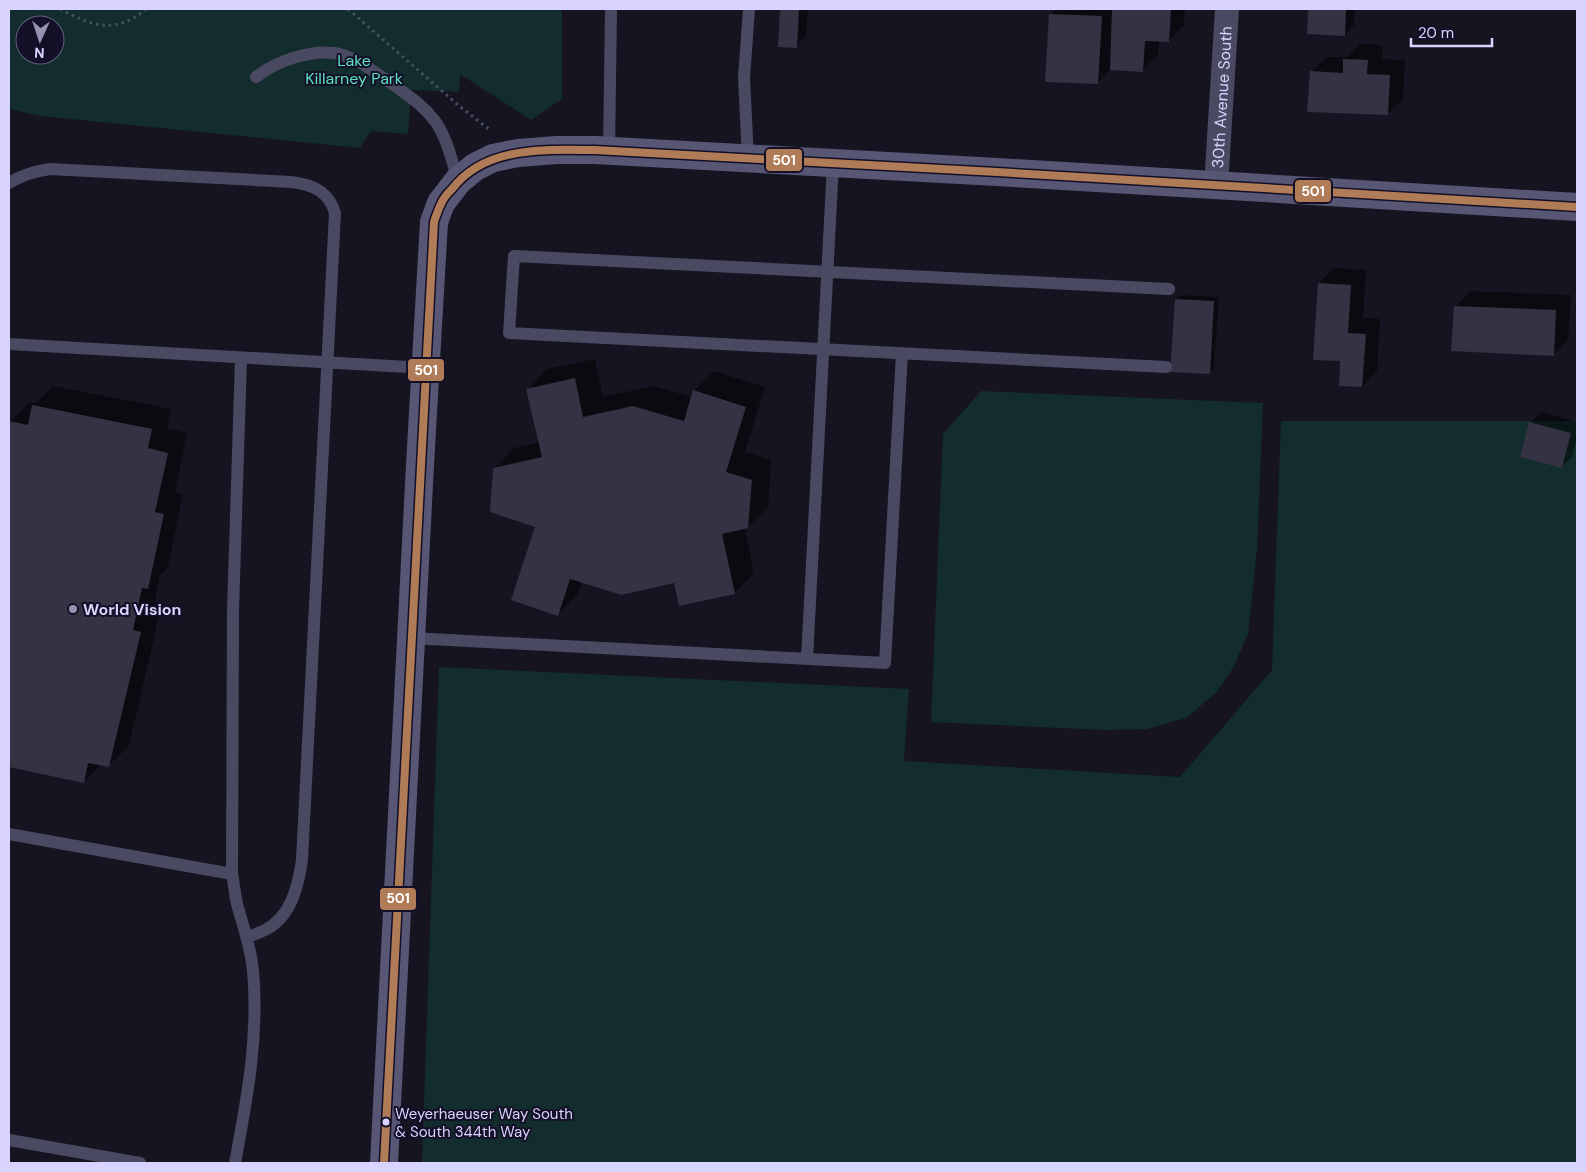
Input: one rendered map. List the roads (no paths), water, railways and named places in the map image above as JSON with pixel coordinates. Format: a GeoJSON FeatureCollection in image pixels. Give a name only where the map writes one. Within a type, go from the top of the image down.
{"type":"FeatureCollection","features":[{"type":"Feature","properties":{"kind":"street","name":"30th Avenue South"},"geometry":{"type":"LineString","coordinates":[[1216,186],[1227,9]]}},
{"type":"Feature","properties":{"kind":"street"},"geometry":{"type":"LineString","coordinates":[[384,1163],[434,222],[441,203],[458,181],[475,167],[493,158],[518,153],[557,150],[609,151],[1577,207]]}},
{"type":"Feature","properties":{"kind":"lane"},"geometry":{"type":"LineString","coordinates":[[609,151],[611,9]]}},
{"type":"Feature","properties":{"kind":"lane"},"geometry":{"type":"LineString","coordinates":[[748,159],[744,78],[749,9]]}},
{"type":"Feature","properties":{"kind":"lane"},"geometry":{"type":"LineString","coordinates":[[256,77],[266,69],[300,55],[335,53],[354,60],[385,79],[424,107],[436,122],[447,144],[458,181]]}},
{"type":"Feature","properties":{"kind":"lane"},"geometry":{"type":"LineString","coordinates":[[807,659],[833,164]]}},
{"type":"Feature","properties":{"kind":"lane"},"geometry":{"type":"LineString","coordinates":[[9,183],[35,171],[50,169],[281,182],[311,186],[324,193],[332,204],[335,213],[302,860],[299,882],[291,902],[281,916],[267,929],[247,937]]}},
{"type":"Feature","properties":{"kind":"lane"},"geometry":{"type":"LineString","coordinates":[[1166,367],[509,333],[514,256],[1169,289]]}},
{"type":"Feature","properties":{"kind":"lane"},"geometry":{"type":"LineString","coordinates":[[9,344],[425,368]]}},
{"type":"Feature","properties":{"kind":"lane"},"geometry":{"type":"LineString","coordinates":[[411,638],[885,663],[902,353]]}},
{"type":"Feature","properties":{"kind":"lane"},"geometry":{"type":"LineString","coordinates":[[236,1163],[251,1079],[255,1003],[253,969],[232,874],[233,611],[241,358]]}},
{"type":"Feature","properties":{"kind":"lane"},"geometry":{"type":"LineString","coordinates":[[9,834],[232,874]]}},
{"type":"Feature","properties":{"kind":"lane"},"geometry":{"type":"LineString","coordinates":[[9,1140],[93,1159],[140,1163]]}},
{"type":"Feature","properties":{"kind":"place","name":"World Vision"},"geometry":{"type":"Point","coordinates":[73,609]}},
{"type":"Feature","properties":{"kind":"place","name":"Weyerhaeuser Way South & South 344th Way"},"geometry":{"type":"Point","coordinates":[386,1122]}},
{"type":"Feature","properties":{"kind":"park label","name":"Lake Killarney Park"},"geometry":{"type":"Point","coordinates":[354,69]}}]}
